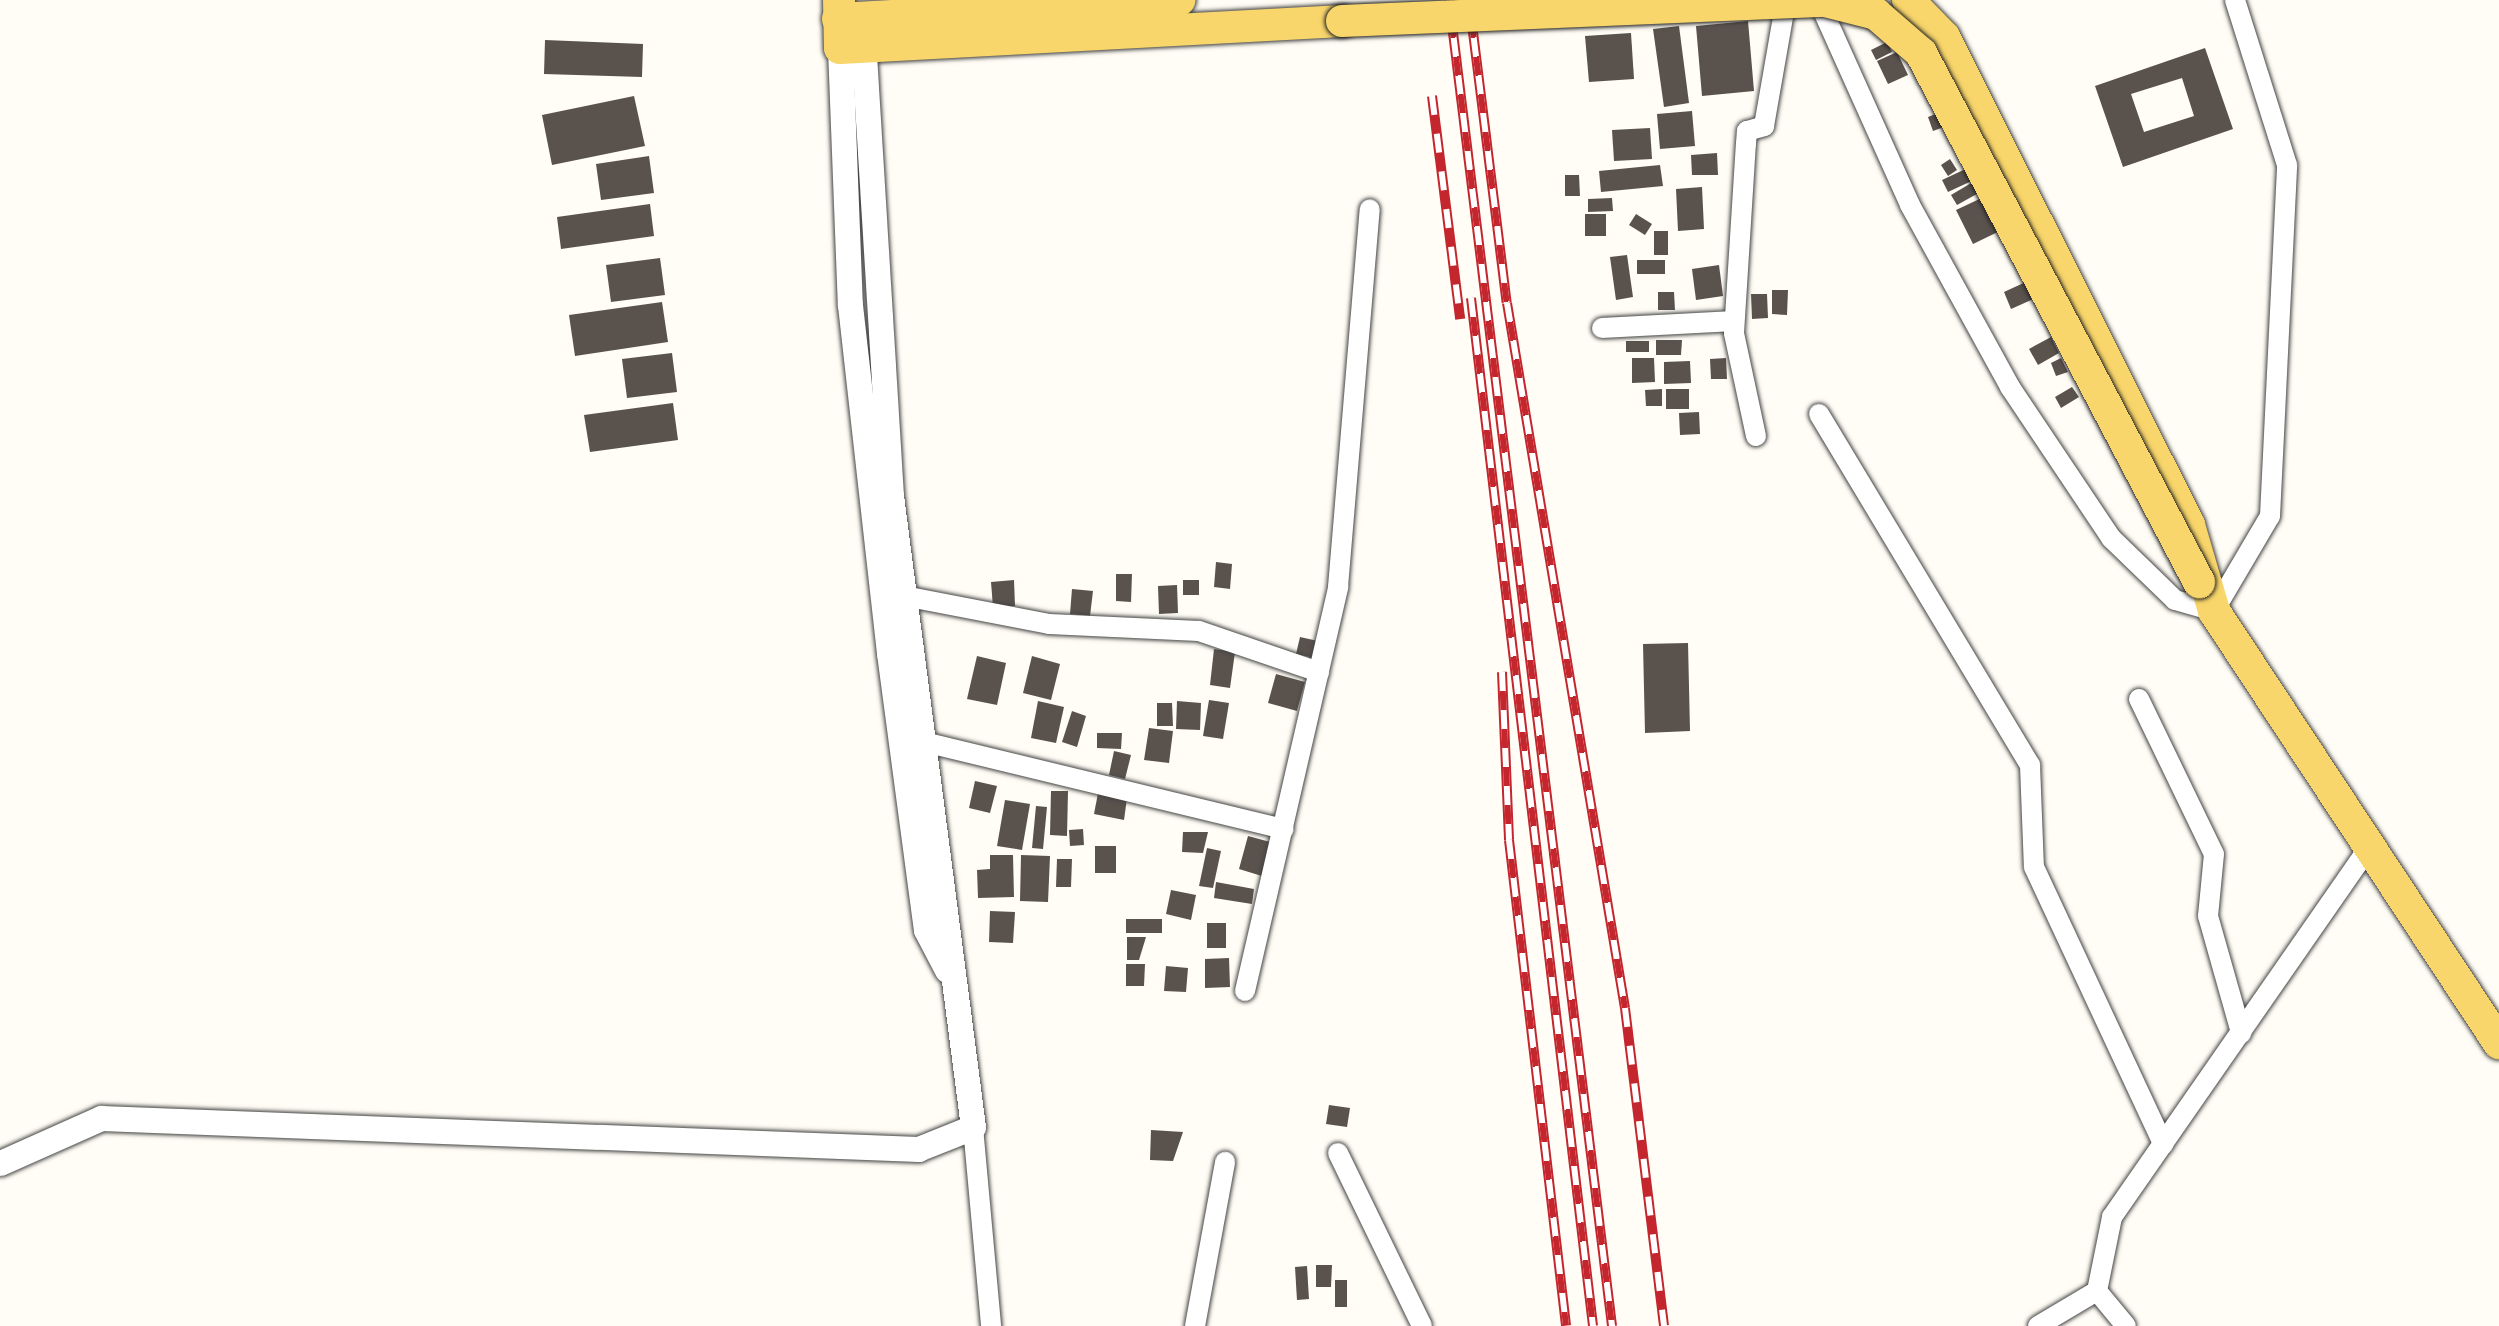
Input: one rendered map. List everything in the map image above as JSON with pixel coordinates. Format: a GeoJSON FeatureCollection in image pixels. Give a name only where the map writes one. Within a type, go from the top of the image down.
{"type":"FeatureCollection","features":[{"type":"Feature","properties":{"kind":"main road"},"geometry":{"type":"LineString","coordinates":[[850,22],[1179,0]]}},
{"type":"Feature","properties":{"kind":"main road"},"geometry":{"type":"LineString","coordinates":[[1908,0],[1944,37],[2190,524],[2199,582]]}},
{"type":"Feature","properties":{"kind":"main road"},"geometry":{"type":"LineString","coordinates":[[850,22],[1342,21],[1825,1],[1876,14],[1921,54],[2167,536],[2366,852],[2499,1043]]}},
{"type":"Feature","properties":{"kind":"street"},"geometry":{"type":"LineString","coordinates":[[1756,436],[1734,321],[1747,131],[1764,126],[1786,0]]}},
{"type":"Feature","properties":{"kind":"street"},"geometry":{"type":"LineString","coordinates":[[1818,0],[1910,205],[2010,387],[2111,538],[2175,600],[2214,611],[2270,516],[2288,165],[2235,0]]}},
{"type":"Feature","properties":{"kind":"street"},"geometry":{"type":"LineString","coordinates":[[850,22],[904,596],[924,742],[947,970],[973,1127],[991,1326]]}},
{"type":"Feature","properties":{"kind":"street"},"geometry":{"type":"LineString","coordinates":[[850,22],[850,305],[889,654],[926,930],[947,970]]}},
{"type":"Feature","properties":{"kind":"street"},"geometry":{"type":"LineString","coordinates":[[1245,991],[1340,572],[1370,209]]}},
{"type":"Feature","properties":{"kind":"street"},"geometry":{"type":"LineString","coordinates":[[1602,328],[1734,321]]}},
{"type":"Feature","properties":{"kind":"street"},"geometry":{"type":"LineString","coordinates":[[1819,414],[2030,765],[2034,867],[2163,1144]]}},
{"type":"Feature","properties":{"kind":"street"},"geometry":{"type":"LineString","coordinates":[[904,596],[1049,624],[1200,631],[1319,672]]}},
{"type":"Feature","properties":{"kind":"street"},"geometry":{"type":"LineString","coordinates":[[2139,699],[2214,854],[2208,916],[2241,1033]]}},
{"type":"Feature","properties":{"kind":"street"},"geometry":{"type":"LineString","coordinates":[[924,742],[1284,828]]}},
{"type":"Feature","properties":{"kind":"street"},"geometry":{"type":"LineString","coordinates":[[2126,1326],[2097,1291],[2108,1224],[2366,852]]}},
{"type":"Feature","properties":{"kind":"street"},"geometry":{"type":"LineString","coordinates":[[0,1163],[101,1118],[918,1150],[973,1127]]}},
{"type":"Feature","properties":{"kind":"street"},"geometry":{"type":"LineString","coordinates":[[1338,1153],[1422,1326]]}},
{"type":"Feature","properties":{"kind":"street"},"geometry":{"type":"LineString","coordinates":[[1195,1326],[1225,1162]]}},
{"type":"Feature","properties":{"kind":"street"},"geometry":{"type":"LineString","coordinates":[[2038,1326],[2097,1291]]}},
{"type":"Feature","properties":{"kind":"building"},"geometry":{"type":"Polygon","coordinates":[[[1748,21],[1754,91],[1702,96],[1696,26],[1748,21]]]}},
{"type":"Feature","properties":{"kind":"building"},"geometry":{"type":"Polygon","coordinates":[[[1679,26],[1689,103],[1664,107],[1653,29],[1679,26]]]}},
{"type":"Feature","properties":{"kind":"building"},"geometry":{"type":"Polygon","coordinates":[[[1631,33],[1634,79],[1589,82],[1585,36],[1631,33]]]}},
{"type":"Feature","properties":{"kind":"building"},"geometry":{"type":"Polygon","coordinates":[[[545,40],[643,44],[642,77],[544,74],[545,40]]]}},
{"type":"Feature","properties":{"kind":"building"},"geometry":{"type":"Polygon","coordinates":[[[1887,42],[1892,52],[1876,60],[1871,50],[1887,42]]]}},
{"type":"Feature","properties":{"kind":"building"},"geometry":{"type":"Polygon","coordinates":[[[2205,48],[2233,129],[2123,167],[2095,86],[2205,48]],[[2182,78],[2131,94],[2144,132],[2194,116],[2182,78]]]}},
{"type":"Feature","properties":{"kind":"building"},"geometry":{"type":"Polygon","coordinates":[[[1897,52],[1908,75],[1888,84],[1877,61],[1897,52]]]}},
{"type":"Feature","properties":{"kind":"building"},"geometry":{"type":"Polygon","coordinates":[[[634,96],[645,146],[552,165],[542,115],[634,96]]]}},
{"type":"Feature","properties":{"kind":"building"},"geometry":{"type":"Polygon","coordinates":[[[1692,111],[1695,146],[1660,149],[1657,114],[1692,111]]]}},
{"type":"Feature","properties":{"kind":"building"},"geometry":{"type":"Polygon","coordinates":[[[1938,113],[1944,127],[1933,131],[1928,117],[1938,113]]]}},
{"type":"Feature","properties":{"kind":"building"},"geometry":{"type":"Polygon","coordinates":[[[1650,128],[1652,159],[1614,161],[1612,130],[1650,128]]]}},
{"type":"Feature","properties":{"kind":"building"},"geometry":{"type":"Polygon","coordinates":[[[1717,153],[1718,175],[1692,175],[1691,155],[1717,153]]]}},
{"type":"Feature","properties":{"kind":"building"},"geometry":{"type":"Polygon","coordinates":[[[649,156],[654,193],[601,200],[596,164],[649,156]]]}},
{"type":"Feature","properties":{"kind":"building"},"geometry":{"type":"Polygon","coordinates":[[[1950,159],[1957,170],[1948,176],[1941,165],[1950,159]]]}},
{"type":"Feature","properties":{"kind":"building"},"geometry":{"type":"Polygon","coordinates":[[[1660,165],[1663,186],[1601,192],[1599,171],[1660,165]]]}},
{"type":"Feature","properties":{"kind":"building"},"geometry":{"type":"Polygon","coordinates":[[[1972,166],[1978,178],[1948,192],[1942,180],[1972,166]]]}},
{"type":"Feature","properties":{"kind":"building"},"geometry":{"type":"Polygon","coordinates":[[[1565,175],[1579,175],[1580,196],[1565,196],[1565,175]]]}},
{"type":"Feature","properties":{"kind":"building"},"geometry":{"type":"Polygon","coordinates":[[[1978,179],[1984,190],[1957,205],[1951,195],[1978,179]]]}},
{"type":"Feature","properties":{"kind":"building"},"geometry":{"type":"Polygon","coordinates":[[[1702,187],[1704,229],[1678,231],[1676,189],[1702,187]]]}},
{"type":"Feature","properties":{"kind":"building"},"geometry":{"type":"Polygon","coordinates":[[[1988,195],[2004,229],[1973,244],[1956,210],[1988,195]]]}},
{"type":"Feature","properties":{"kind":"building"},"geometry":{"type":"Polygon","coordinates":[[[1612,198],[1613,211],[1588,212],[1588,199],[1612,198]]]}},
{"type":"Feature","properties":{"kind":"building"},"geometry":{"type":"Polygon","coordinates":[[[650,204],[654,236],[561,249],[557,217],[650,204]]]}},
{"type":"Feature","properties":{"kind":"building"},"geometry":{"type":"Polygon","coordinates":[[[1585,214],[1606,214],[1606,236],[1585,236],[1585,214]]]}},
{"type":"Feature","properties":{"kind":"building"},"geometry":{"type":"Polygon","coordinates":[[[1636,214],[1652,224],[1645,235],[1629,225],[1636,214]]]}},
{"type":"Feature","properties":{"kind":"building"},"geometry":{"type":"Polygon","coordinates":[[[1654,231],[1668,231],[1668,255],[1654,255],[1654,231]]]}},
{"type":"Feature","properties":{"kind":"building"},"geometry":{"type":"Polygon","coordinates":[[[1627,255],[1633,297],[1616,300],[1610,257],[1627,255]]]}},
{"type":"Feature","properties":{"kind":"building"},"geometry":{"type":"Polygon","coordinates":[[[660,258],[665,295],[611,302],[606,265],[660,258]]]}},
{"type":"Feature","properties":{"kind":"building"},"geometry":{"type":"Polygon","coordinates":[[[1637,260],[1665,260],[1665,274],[1637,274],[1637,260]]]}},
{"type":"Feature","properties":{"kind":"building"},"geometry":{"type":"Polygon","coordinates":[[[1719,265],[1723,296],[1696,300],[1692,269],[1719,265]]]}},
{"type":"Feature","properties":{"kind":"building"},"geometry":{"type":"Polygon","coordinates":[[[2030,280],[2038,297],[2011,309],[2004,292],[2030,280]]]}},
{"type":"Feature","properties":{"kind":"building"},"geometry":{"type":"Polygon","coordinates":[[[1772,290],[1788,290],[1787,315],[1772,314],[1772,290]]]}},
{"type":"Feature","properties":{"kind":"building"},"geometry":{"type":"Polygon","coordinates":[[[1658,292],[1674,292],[1675,310],[1658,310],[1658,292]]]}},
{"type":"Feature","properties":{"kind":"building"},"geometry":{"type":"Polygon","coordinates":[[[1751,294],[1767,294],[1768,318],[1752,319],[1751,294]]]}},
{"type":"Feature","properties":{"kind":"building"},"geometry":{"type":"Polygon","coordinates":[[[662,302],[668,342],[575,356],[569,315],[662,302]]]}},
{"type":"Feature","properties":{"kind":"building"},"geometry":{"type":"Polygon","coordinates":[[[2051,337],[2059,353],[2038,365],[2029,349],[2051,337]]]}},
{"type":"Feature","properties":{"kind":"building"},"geometry":{"type":"Polygon","coordinates":[[[1656,340],[1682,340],[1681,355],[1656,355],[1656,340]]]}},
{"type":"Feature","properties":{"kind":"building"},"geometry":{"type":"Polygon","coordinates":[[[1626,341],[1649,341],[1649,352],[1626,352],[1626,341]]]}},
{"type":"Feature","properties":{"kind":"building"},"geometry":{"type":"Polygon","coordinates":[[[672,353],[677,392],[627,398],[622,359],[672,353]]]}},
{"type":"Feature","properties":{"kind":"building"},"geometry":{"type":"Polygon","coordinates":[[[1632,358],[1654,358],[1655,382],[1632,383],[1632,358]]]}},
{"type":"Feature","properties":{"kind":"building"},"geometry":{"type":"Polygon","coordinates":[[[1726,358],[1727,379],[1711,379],[1710,359],[1726,358]]]}},
{"type":"Feature","properties":{"kind":"building"},"geometry":{"type":"Polygon","coordinates":[[[2061,358],[2068,372],[2056,376],[2051,363],[2061,358]]]}},
{"type":"Feature","properties":{"kind":"building"},"geometry":{"type":"Polygon","coordinates":[[[1690,361],[1691,383],[1664,384],[1664,362],[1690,361]]]}},
{"type":"Feature","properties":{"kind":"building"},"geometry":{"type":"Polygon","coordinates":[[[2072,387],[2079,397],[2061,408],[2055,397],[2072,387]]]}},
{"type":"Feature","properties":{"kind":"building"},"geometry":{"type":"Polygon","coordinates":[[[1662,389],[1662,406],[1646,406],[1645,390],[1662,389]]]}},
{"type":"Feature","properties":{"kind":"building"},"geometry":{"type":"Polygon","coordinates":[[[1666,389],[1689,389],[1689,409],[1666,409],[1666,389]]]}},
{"type":"Feature","properties":{"kind":"building"},"geometry":{"type":"Polygon","coordinates":[[[673,403],[678,440],[590,452],[584,415],[673,403]]]}},
{"type":"Feature","properties":{"kind":"building"},"geometry":{"type":"Polygon","coordinates":[[[1699,412],[1700,434],[1680,435],[1679,413],[1699,412]]]}},
{"type":"Feature","properties":{"kind":"building"},"geometry":{"type":"Polygon","coordinates":[[[1216,562],[1232,564],[1230,589],[1214,587],[1216,562]]]}},
{"type":"Feature","properties":{"kind":"building"},"geometry":{"type":"Polygon","coordinates":[[[1116,574],[1132,574],[1131,602],[1116,601],[1116,574]]]}},
{"type":"Feature","properties":{"kind":"building"},"geometry":{"type":"Polygon","coordinates":[[[1014,580],[1015,606],[993,607],[991,582],[1014,580]]]}},
{"type":"Feature","properties":{"kind":"building"},"geometry":{"type":"Polygon","coordinates":[[[1183,580],[1199,580],[1199,595],[1183,595],[1183,580]]]}},
{"type":"Feature","properties":{"kind":"building"},"geometry":{"type":"Polygon","coordinates":[[[1177,585],[1178,613],[1159,614],[1158,586],[1177,585]]]}},
{"type":"Feature","properties":{"kind":"building"},"geometry":{"type":"Polygon","coordinates":[[[1072,589],[1093,591],[1090,616],[1070,614],[1072,589]]]}},
{"type":"Feature","properties":{"kind":"building"},"geometry":{"type":"Polygon","coordinates":[[[1300,637],[1318,641],[1314,658],[1296,654],[1300,637]]]}},
{"type":"Feature","properties":{"kind":"building"},"geometry":{"type":"Polygon","coordinates":[[[1688,643],[1690,731],[1645,733],[1643,644],[1688,643]]]}},
{"type":"Feature","properties":{"kind":"building"},"geometry":{"type":"Polygon","coordinates":[[[1214,649],[1235,652],[1230,688],[1210,685],[1214,649]]]}},
{"type":"Feature","properties":{"kind":"building"},"geometry":{"type":"Polygon","coordinates":[[[977,656],[1006,663],[997,705],[967,699],[977,656]]]}},
{"type":"Feature","properties":{"kind":"building"},"geometry":{"type":"Polygon","coordinates":[[[1032,656],[1060,664],[1051,700],[1023,693],[1032,656]]]}},
{"type":"Feature","properties":{"kind":"building"},"geometry":{"type":"Polygon","coordinates":[[[1276,674],[1305,682],[1297,711],[1268,703],[1276,674]]]}},
{"type":"Feature","properties":{"kind":"building"},"geometry":{"type":"Polygon","coordinates":[[[1209,700],[1229,703],[1223,739],[1203,736],[1209,700]]]}},
{"type":"Feature","properties":{"kind":"building"},"geometry":{"type":"Polygon","coordinates":[[[1038,701],[1064,707],[1056,743],[1031,738],[1038,701]]]}},
{"type":"Feature","properties":{"kind":"building"},"geometry":{"type":"Polygon","coordinates":[[[1177,701],[1201,703],[1200,730],[1176,729],[1177,701]]]}},
{"type":"Feature","properties":{"kind":"building"},"geometry":{"type":"Polygon","coordinates":[[[1157,703],[1172,703],[1173,726],[1157,726],[1157,703]]]}},
{"type":"Feature","properties":{"kind":"building"},"geometry":{"type":"Polygon","coordinates":[[[1072,711],[1086,716],[1077,747],[1062,742],[1072,711]]]}},
{"type":"Feature","properties":{"kind":"building"},"geometry":{"type":"Polygon","coordinates":[[[1149,728],[1173,731],[1169,763],[1144,760],[1149,728]]]}},
{"type":"Feature","properties":{"kind":"building"},"geometry":{"type":"Polygon","coordinates":[[[1097,733],[1122,733],[1121,749],[1097,748],[1097,733]]]}},
{"type":"Feature","properties":{"kind":"building"},"geometry":{"type":"Polygon","coordinates":[[[1114,751],[1131,755],[1125,779],[1109,775],[1114,751]]]}},
{"type":"Feature","properties":{"kind":"building"},"geometry":{"type":"Polygon","coordinates":[[[975,781],[997,786],[990,813],[969,808],[975,781]]]}},
{"type":"Feature","properties":{"kind":"building"},"geometry":{"type":"Polygon","coordinates":[[[1051,791],[1068,791],[1067,836],[1050,835],[1051,791]]]}},
{"type":"Feature","properties":{"kind":"building"},"geometry":{"type":"Polygon","coordinates":[[[1098,793],[1127,798],[1124,820],[1094,814],[1098,793]]]}},
{"type":"Feature","properties":{"kind":"building"},"geometry":{"type":"Polygon","coordinates":[[[1005,800],[1030,804],[1022,850],[997,846],[1005,800]]]}},
{"type":"Feature","properties":{"kind":"building"},"geometry":{"type":"Polygon","coordinates":[[[1036,806],[1047,807],[1043,849],[1032,848],[1036,806]]]}},
{"type":"Feature","properties":{"kind":"building"},"geometry":{"type":"Polygon","coordinates":[[[1083,829],[1084,845],[1070,846],[1069,830],[1083,829]]]}},
{"type":"Feature","properties":{"kind":"building"},"geometry":{"type":"Polygon","coordinates":[[[1183,832],[1208,832],[1203,853],[1182,852],[1183,832]]]}},
{"type":"Feature","properties":{"kind":"building"},"geometry":{"type":"Polygon","coordinates":[[[1248,836],[1274,843],[1265,877],[1239,869],[1248,836]]]}},
{"type":"Feature","properties":{"kind":"building"},"geometry":{"type":"Polygon","coordinates":[[[1095,846],[1116,846],[1116,873],[1095,873],[1095,846]]]}},
{"type":"Feature","properties":{"kind":"building"},"geometry":{"type":"Polygon","coordinates":[[[1207,848],[1221,851],[1213,888],[1199,886],[1207,848]]]}},
{"type":"Feature","properties":{"kind":"building"},"geometry":{"type":"Polygon","coordinates":[[[990,855],[1013,855],[1014,897],[978,898],[977,870],[990,869],[990,855]]]}},
{"type":"Feature","properties":{"kind":"building"},"geometry":{"type":"Polygon","coordinates":[[[1021,855],[1050,856],[1048,902],[1020,901],[1021,855]]]}},
{"type":"Feature","properties":{"kind":"building"},"geometry":{"type":"Polygon","coordinates":[[[1057,859],[1072,859],[1071,887],[1056,887],[1057,859]]]}},
{"type":"Feature","properties":{"kind":"building"},"geometry":{"type":"Polygon","coordinates":[[[1216,882],[1254,889],[1252,904],[1214,898],[1216,882]]]}},
{"type":"Feature","properties":{"kind":"building"},"geometry":{"type":"Polygon","coordinates":[[[1171,890],[1196,895],[1191,920],[1166,914],[1171,890]]]}},
{"type":"Feature","properties":{"kind":"building"},"geometry":{"type":"Polygon","coordinates":[[[990,911],[1015,912],[1013,943],[989,942],[990,911]]]}},
{"type":"Feature","properties":{"kind":"building"},"geometry":{"type":"Polygon","coordinates":[[[1126,919],[1162,919],[1162,933],[1126,933],[1126,919]]]}},
{"type":"Feature","properties":{"kind":"building"},"geometry":{"type":"Polygon","coordinates":[[[1207,923],[1226,923],[1226,948],[1207,948],[1207,923]]]}},
{"type":"Feature","properties":{"kind":"building"},"geometry":{"type":"Polygon","coordinates":[[[1127,937],[1146,937],[1139,960],[1127,960],[1127,937]]]}},
{"type":"Feature","properties":{"kind":"building"},"geometry":{"type":"Polygon","coordinates":[[[1229,958],[1230,987],[1205,988],[1205,959],[1229,958]]]}},
{"type":"Feature","properties":{"kind":"building"},"geometry":{"type":"Polygon","coordinates":[[[1126,964],[1145,964],[1144,986],[1126,986],[1126,964]]]}},
{"type":"Feature","properties":{"kind":"building"},"geometry":{"type":"Polygon","coordinates":[[[1166,966],[1188,968],[1186,992],[1164,991],[1166,966]]]}},
{"type":"Feature","properties":{"kind":"building"},"geometry":{"type":"Polygon","coordinates":[[[1329,1105],[1350,1108],[1347,1127],[1326,1124],[1329,1105]]]}},
{"type":"Feature","properties":{"kind":"building"},"geometry":{"type":"Polygon","coordinates":[[[1151,1130],[1183,1132],[1173,1161],[1150,1160],[1151,1130]]]}},
{"type":"Feature","properties":{"kind":"building"},"geometry":{"type":"Polygon","coordinates":[[[1316,1265],[1332,1265],[1331,1287],[1316,1287],[1316,1265]]]}},
{"type":"Feature","properties":{"kind":"building"},"geometry":{"type":"Polygon","coordinates":[[[1307,1266],[1309,1299],[1297,1300],[1295,1267],[1307,1266]]]}},
{"type":"Feature","properties":{"kind":"building"},"geometry":{"type":"Polygon","coordinates":[[[1335,1280],[1347,1280],[1347,1307],[1335,1307],[1335,1280]]]}},
{"type":"Feature","properties":{"kind":"railway"},"geometry":{"type":"LineString","coordinates":[[1449,0],[1612,1326]]}},
{"type":"Feature","properties":{"kind":"railway"},"geometry":{"type":"LineString","coordinates":[[1469,0],[1507,303],[1625,1008],[1664,1326]]}},
{"type":"Feature","properties":{"kind":"railway"},"geometry":{"type":"LineString","coordinates":[[1432,96],[1460,319]]}},
{"type":"Feature","properties":{"kind":"railway"},"geometry":{"type":"LineString","coordinates":[[1471,298],[1593,1326]]}},
{"type":"Feature","properties":{"kind":"railway"},"geometry":{"type":"LineString","coordinates":[[1502,672],[1509,840],[1566,1326]]}}]}
